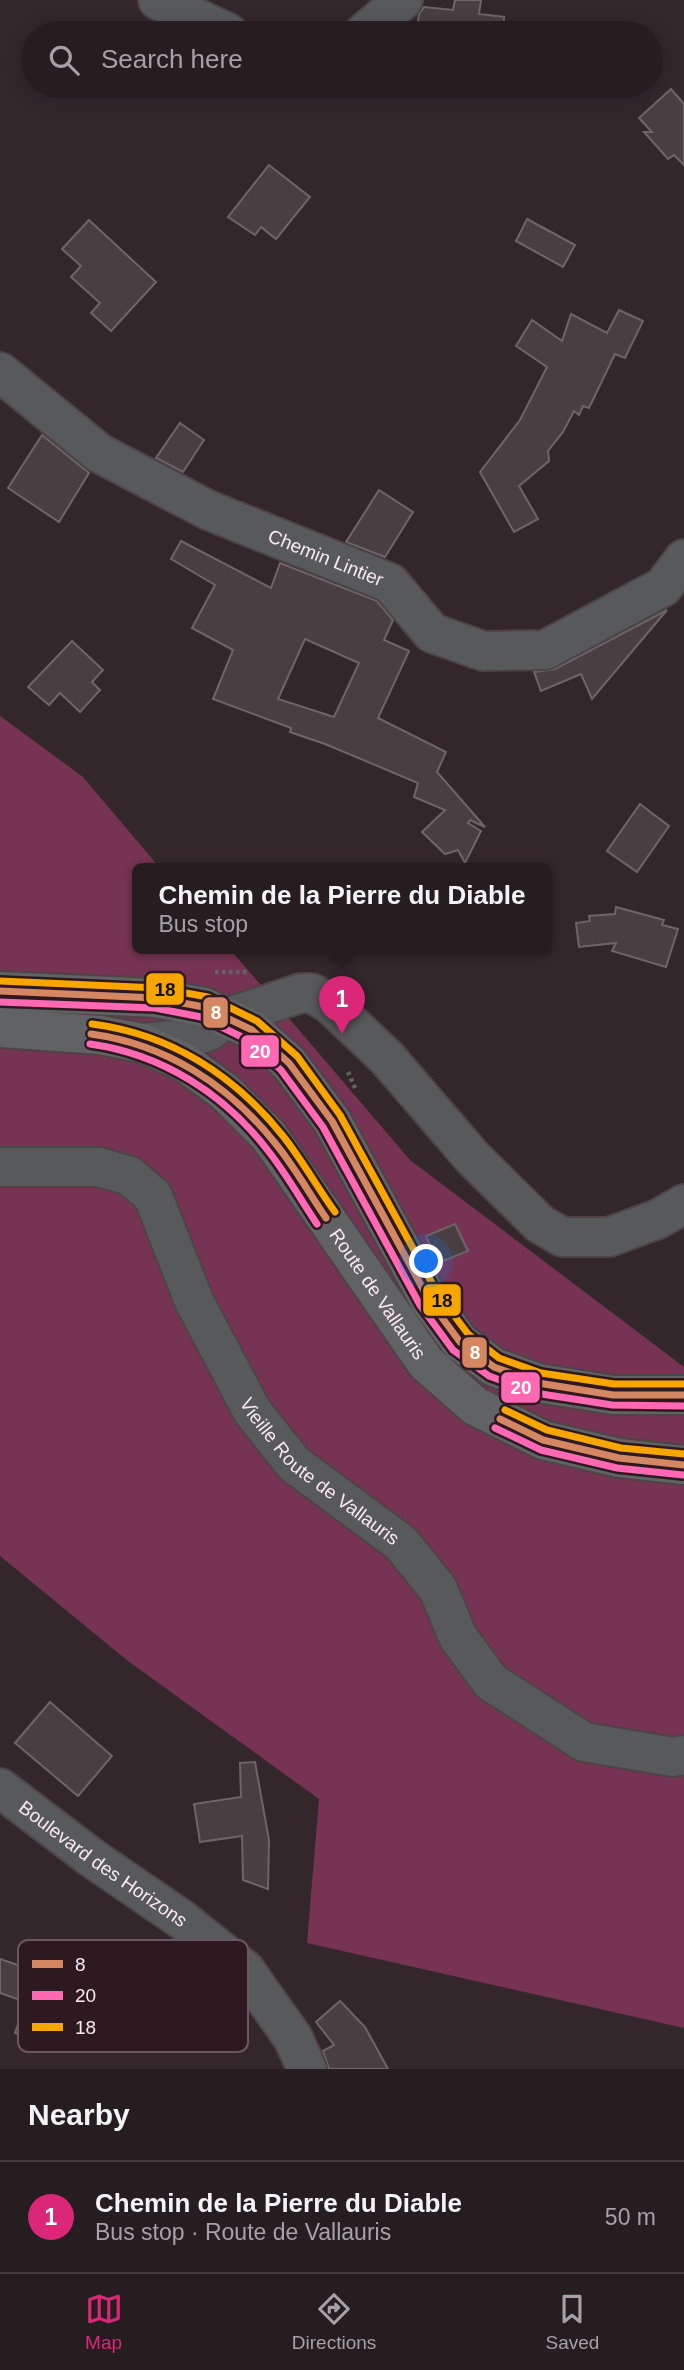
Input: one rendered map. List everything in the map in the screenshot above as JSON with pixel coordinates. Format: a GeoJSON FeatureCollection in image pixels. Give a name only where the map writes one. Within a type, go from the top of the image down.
{"type":"FeatureCollection","features":[{"type":"Feature","properties":{"kind":"main road","name":"Route de Vallauris"},"geometry":{"type":"LineString","coordinates":[[0,991],[156,998],[204,1007],[251,1030],[289,1063],[325,1111],[429,1300],[460,1342],[494,1367],[538,1383],[613,1395],[684,1395]]}},
{"type":"Feature","properties":{"kind":"main road","name":"Route de Vallauris"},"geometry":{"type":"LineString","coordinates":[[4,1032],[100,1034],[142,1043],[184,1062],[225,1092],[269,1136],[426,1363],[475,1406],[543,1440],[619,1458],[684,1465]]}},
{"type":"Feature","properties":{"kind":"street"},"geometry":{"type":"LineString","coordinates":[[158,0],[203,21]]}},
{"type":"Feature","properties":{"kind":"street"},"geometry":{"type":"LineString","coordinates":[[378,21],[402,0]]}},
{"type":"Feature","properties":{"kind":"street","name":"Chemin Lintier"},"geometry":{"type":"LineString","coordinates":[[0,372],[99,453],[208,510],[390,583],[432,633],[483,651],[545,650],[663,587],[684,559]]}},
{"type":"Feature","properties":{"kind":"street"},"geometry":{"type":"LineString","coordinates":[[142,1043],[183,1039],[208,1032],[226,1018],[301,993],[312,993],[330,1004],[387,1058],[473,1158],[540,1224],[562,1237],[609,1237],[658,1219],[684,1205]]}},
{"type":"Feature","properties":{"kind":"street","name":"Vieille Route de Vallauris"},"geometry":{"type":"LineString","coordinates":[[0,1167],[99,1167],[130,1176],[153,1196],[194,1301],[252,1411],[294,1464],[401,1543],[438,1589],[458,1637],[491,1682],[584,1742],[673,1758],[684,1755]]}},
{"type":"Feature","properties":{"kind":"street","name":"Boulevard des Horizons"},"geometry":{"type":"LineString","coordinates":[[0,1788],[207,1940]]}},
{"type":"Feature","properties":{"kind":"street","name":"Boulevard des Horizons"},"geometry":{"type":"LineString","coordinates":[[248,1976],[293,2038],[307,2069]]}},
{"type":"Feature","properties":{"kind":"shaded area"},"geometry":{"type":"Polygon","coordinates":[[[0,716],[83,777],[156,863],[132,863],[132,954],[234,954],[410,1160],[684,1367],[684,2028],[307,1943],[319,1799],[128,1661],[0,1556],[0,716]]]}},
{"type":"Feature","properties":{"kind":"building"},"geometry":{"type":"Polygon","coordinates":[[[455,0],[481,0],[479,14],[504,17],[504,21],[418,21],[424,7],[453,10],[455,0]]]}},
{"type":"Feature","properties":{"kind":"building"},"geometry":{"type":"Polygon","coordinates":[[[671,89],[684,104],[684,165],[674,155],[668,159],[644,132],[652,132],[639,118],[671,89]]]}},
{"type":"Feature","properties":{"kind":"building"},"geometry":{"type":"Polygon","coordinates":[[[269,165],[310,197],[276,239],[261,227],[255,235],[228,217],[269,165]]]}},
{"type":"Feature","properties":{"kind":"building"},"geometry":{"type":"Polygon","coordinates":[[[527,219],[575,245],[563,267],[516,241],[527,219]]]}},
{"type":"Feature","properties":{"kind":"building"},"geometry":{"type":"Polygon","coordinates":[[[89,220],[156,282],[111,331],[91,313],[100,303],[71,277],[81,266],[62,249],[89,220]]]}},
{"type":"Feature","properties":{"kind":"building"},"geometry":{"type":"Polygon","coordinates":[[[619,310],[643,321],[625,358],[615,354],[589,408],[583,406],[579,415],[574,411],[563,432],[548,451],[549,461],[519,486],[538,519],[514,532],[480,472],[520,420],[547,367],[516,346],[532,320],[562,341],[571,314],[607,333],[619,310]]]}},
{"type":"Feature","properties":{"kind":"building"},"geometry":{"type":"Polygon","coordinates":[[[180,423],[204,440],[183,472],[156,458],[180,423]]]}},
{"type":"Feature","properties":{"kind":"building"},"geometry":{"type":"Polygon","coordinates":[[[42,435],[89,473],[59,522],[8,488],[42,435]]]}},
{"type":"Feature","properties":{"kind":"building"},"geometry":{"type":"Polygon","coordinates":[[[379,490],[413,512],[385,557],[346,542],[379,490]]]}},
{"type":"Feature","properties":{"kind":"building"},"geometry":{"type":"Polygon","coordinates":[[[181,541],[271,588],[280,563],[377,601],[393,620],[384,640],[409,651],[378,718],[446,752],[437,772],[485,827],[470,820],[468,823],[481,831],[465,863],[458,850],[445,854],[422,832],[445,810],[414,797],[418,783],[290,732],[291,728],[213,699],[233,650],[192,628],[215,585],[171,559],[181,541]],[[305,639],[278,699],[334,717],[359,663],[305,639]]]}},
{"type":"Feature","properties":{"kind":"building"},"geometry":{"type":"Polygon","coordinates":[[[667,610],[592,699],[581,674],[541,691],[534,672],[555,669],[667,610]]]}},
{"type":"Feature","properties":{"kind":"building"},"geometry":{"type":"Polygon","coordinates":[[[72,641],[103,670],[92,682],[100,690],[80,712],[60,693],[49,705],[28,687],[72,641]]]}},
{"type":"Feature","properties":{"kind":"building"},"geometry":{"type":"Polygon","coordinates":[[[640,804],[669,826],[637,872],[607,851],[640,804]]]}},
{"type":"Feature","properties":{"kind":"building"},"geometry":{"type":"Polygon","coordinates":[[[616,907],[664,920],[662,925],[678,929],[666,967],[612,951],[616,943],[579,947],[576,923],[590,921],[589,916],[615,914],[616,907]]]}},
{"type":"Feature","properties":{"kind":"building"},"geometry":{"type":"Polygon","coordinates":[[[455,1224],[468,1251],[438,1263],[426,1236],[455,1224]]]}},
{"type":"Feature","properties":{"kind":"building"},"geometry":{"type":"Polygon","coordinates":[[[50,1702],[112,1756],[78,1796],[15,1743],[50,1702]]]}},
{"type":"Feature","properties":{"kind":"building"},"geometry":{"type":"Polygon","coordinates":[[[255,1762],[269,1840],[268,1889],[243,1880],[242,1836],[200,1842],[194,1804],[241,1797],[240,1763],[255,1762]]]}},
{"type":"Feature","properties":{"kind":"building"},"geometry":{"type":"Polygon","coordinates":[[[0,1959],[18,1965],[18,1999],[0,1993],[0,1959]]]}},
{"type":"Feature","properties":{"kind":"building"},"geometry":{"type":"Polygon","coordinates":[[[340,2001],[365,2027],[388,2069],[329,2069],[323,2051],[334,2045],[316,2022],[340,2001]]]}},
{"type":"Feature","properties":{"kind":"transit line","name":"18"},"geometry":{"type":"LineString","coordinates":[[0,981],[158,988],[208,997],[257,1021],[297,1056],[340,1115],[438,1294],[468,1334],[499,1358],[541,1373],[614,1384],[684,1384]]}},
{"type":"Feature","properties":{"kind":"transit line","name":"8"},"geometry":{"type":"LineString","coordinates":[[0,991],[156,998],[204,1007],[252,1030],[289,1063],[332,1121],[429,1300],[460,1342],[494,1367],[538,1383],[613,1395],[684,1395]]}},
{"type":"Feature","properties":{"kind":"transit line","name":"20"},"geometry":{"type":"LineString","coordinates":[[0,1002],[155,1008],[201,1017],[246,1039],[281,1070],[323,1127],[420,1305],[453,1350],[489,1376],[535,1393],[612,1405],[684,1406]]}},
{"type":"Feature","properties":{"kind":"transit line","name":"18"},"geometry":{"type":"LineString","coordinates":[[92,1024],[148,1037],[174,1048],[222,1076],[264,1114],[283,1136],[335,1212]]}},
{"type":"Feature","properties":{"kind":"transit line","name":"8"},"geometry":{"type":"LineString","coordinates":[[91,1034],[118,1039],[169,1057],[216,1085],[237,1102],[275,1143],[326,1218]]}},
{"type":"Feature","properties":{"kind":"transit line","name":"20"},"geometry":{"type":"LineString","coordinates":[[90,1044],[117,1049],[167,1067],[212,1095],[252,1131],[317,1224]]}},
{"type":"Feature","properties":{"kind":"transit line","name":"18"},"geometry":{"type":"LineString","coordinates":[[505,1410],[547,1430],[621,1448],[684,1454]]}},
{"type":"Feature","properties":{"kind":"transit line","name":"8"},"geometry":{"type":"LineString","coordinates":[[500,1419],[543,1440],[619,1458],[684,1465]]}},
{"type":"Feature","properties":{"kind":"transit line","name":"20"},"geometry":{"type":"LineString","coordinates":[[495,1428],[541,1450],[617,1468],[683,1475]]}},
{"type":"Feature","properties":{"kind":"place","name":"Chemin de la Pierre du Diable"},"geometry":{"type":"Point","coordinates":[342,1034]}}]}
